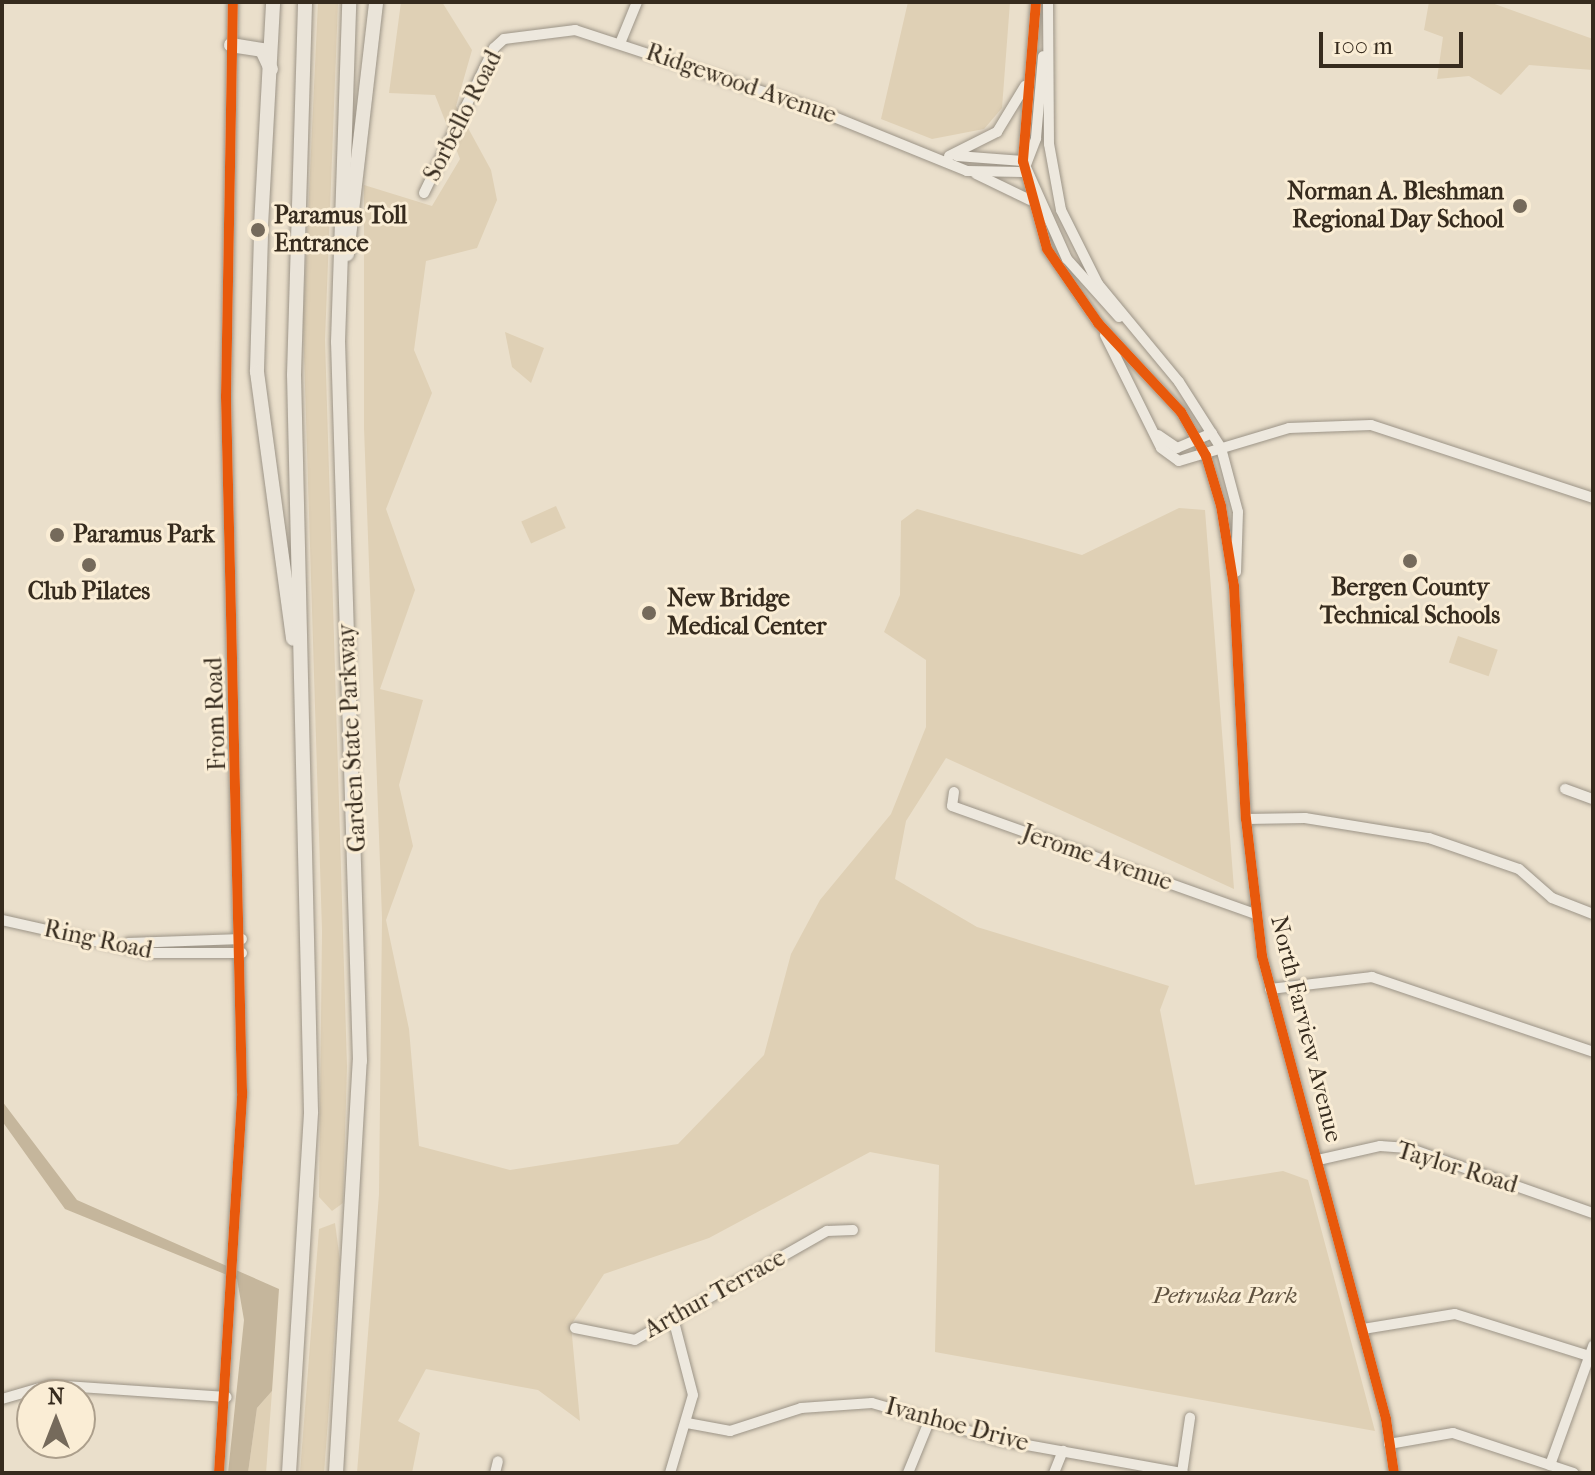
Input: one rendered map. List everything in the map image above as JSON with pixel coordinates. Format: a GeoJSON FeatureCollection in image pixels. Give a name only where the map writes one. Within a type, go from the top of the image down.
{"type":"FeatureCollection","features":[{"type":"Feature","properties":{"kind":"highway"},"geometry":{"type":"LineString","coordinates":[[273,2],[257,372],[302,691]]}},
{"type":"Feature","properties":{"kind":"highway","name":"Garden State Parkway"},"geometry":{"type":"LineString","coordinates":[[289,1473],[311,1112],[294,323],[305,2]]}},
{"type":"Feature","properties":{"kind":"highway","name":"Garden State Parkway"},"geometry":{"type":"LineString","coordinates":[[336,1473],[356,1219],[361,1022],[338,342],[349,2]]}},
{"type":"Feature","properties":{"kind":"highway"},"geometry":{"type":"LineString","coordinates":[[338,342],[376,2]]}},
{"type":"Feature","properties":{"kind":"highway"},"geometry":{"type":"LineString","coordinates":[[231,45],[262,50],[272,73]]}},
{"type":"Feature","properties":{"kind":"street","name":"From Road"},"geometry":{"type":"LineString","coordinates":[[219,1473],[236,1253],[242,953],[226,396],[233,2]]}},
{"type":"Feature","properties":{"kind":"street"},"geometry":{"type":"LineString","coordinates":[[621,41],[637,2]]}},
{"type":"Feature","properties":{"kind":"street","name":"North Farview Avenue"},"geometry":{"type":"LineString","coordinates":[[1036,2],[1024,167],[1030,200],[1063,279],[1098,323],[1144,366],[1199,441],[1206,456],[1234,586]]}},
{"type":"Feature","properties":{"kind":"street"},"geometry":{"type":"LineString","coordinates":[[1048,2],[1024,167],[1067,259],[1133,328]]}},
{"type":"Feature","properties":{"kind":"street","name":"North Farview Avenue"},"geometry":{"type":"LineString","coordinates":[[1048,2],[1049,144],[1061,210],[1098,284],[1221,448],[1238,512],[1234,586],[1246,819],[1256,914],[1270,989],[1363,1329],[1394,1473]]}},
{"type":"Feature","properties":{"kind":"street","name":"Ridgewood Avenue"},"geometry":{"type":"LineString","coordinates":[[549,31],[621,41],[930,153],[967,171],[1024,167]]}},
{"type":"Feature","properties":{"kind":"street","name":"Sorbello Road"},"geometry":{"type":"LineString","coordinates":[[424,193],[492,51],[504,39],[549,31]]}},
{"type":"Feature","properties":{"kind":"street"},"geometry":{"type":"LineString","coordinates":[[949,156],[997,132],[1029,77]]}},
{"type":"Feature","properties":{"kind":"street","name":"Ridgewood Avenue"},"geometry":{"type":"LineString","coordinates":[[930,153],[1024,167]]}},
{"type":"Feature","properties":{"kind":"street"},"geometry":{"type":"LineString","coordinates":[[967,171],[1030,200]]}},
{"type":"Feature","properties":{"kind":"street"},"geometry":{"type":"LineString","coordinates":[[1098,323],[1170,458],[1206,456],[1221,448],[1289,428],[1371,425],[1593,498]]}},
{"type":"Feature","properties":{"kind":"street"},"geometry":{"type":"LineString","coordinates":[[1154,431],[1177,448],[1212,433]]}},
{"type":"Feature","properties":{"kind":"street"},"geometry":{"type":"LineString","coordinates":[[1565,789],[1593,799]]}},
{"type":"Feature","properties":{"kind":"street","name":"Jerome Avenue"},"geometry":{"type":"LineString","coordinates":[[954,792],[952,806],[1256,914]]}},
{"type":"Feature","properties":{"kind":"street"},"geometry":{"type":"LineString","coordinates":[[1246,819],[1305,818],[1429,838],[1519,869],[1552,898],[1593,914]]}},
{"type":"Feature","properties":{"kind":"street","name":"Ring Road"},"geometry":{"type":"LineString","coordinates":[[2,920],[160,954],[242,953]]}},
{"type":"Feature","properties":{"kind":"street"},"geometry":{"type":"LineString","coordinates":[[113,942],[242,939]]}},
{"type":"Feature","properties":{"kind":"street"},"geometry":{"type":"LineString","coordinates":[[1270,989],[1355,975],[1388,980],[1593,1052]]}},
{"type":"Feature","properties":{"kind":"street","name":"Taylor Road"},"geometry":{"type":"LineString","coordinates":[[1318,1160],[1380,1146],[1408,1148],[1593,1213]]}},
{"type":"Feature","properties":{"kind":"street","name":"Arthur Terrace"},"geometry":{"type":"LineString","coordinates":[[575,1328],[632,1341],[827,1231],[853,1230]]}},
{"type":"Feature","properties":{"kind":"street"},"geometry":{"type":"LineString","coordinates":[[1363,1329],[1455,1314],[1591,1351],[1550,1465]]}},
{"type":"Feature","properties":{"kind":"street"},"geometry":{"type":"LineString","coordinates":[[670,1473],[687,1423],[693,1381],[673,1318]]}},
{"type":"Feature","properties":{"kind":"street"},"geometry":{"type":"LineString","coordinates":[[2,1399],[50,1385],[227,1397]]}},
{"type":"Feature","properties":{"kind":"street","name":"Ivanhoe Drive"},"geometry":{"type":"LineString","coordinates":[[687,1423],[745,1430],[801,1408],[859,1402],[1063,1451],[1182,1473]]}},
{"type":"Feature","properties":{"kind":"street"},"geometry":{"type":"LineString","coordinates":[[1182,1473],[1190,1418]]}},
{"type":"Feature","properties":{"kind":"street"},"geometry":{"type":"LineString","coordinates":[[908,1473],[930,1419]]}},
{"type":"Feature","properties":{"kind":"street"},"geometry":{"type":"LineString","coordinates":[[1389,1444],[1453,1433],[1574,1473]]}},
{"type":"Feature","properties":{"kind":"street"},"geometry":{"type":"LineString","coordinates":[[1054,1473],[1063,1451]]}},
{"type":"Feature","properties":{"kind":"street"},"geometry":{"type":"LineString","coordinates":[[495,1473],[498,1461]]}},
{"type":"Feature","properties":{"kind":"green space"},"geometry":{"type":"Polygon","coordinates":[[[318,2],[338,2],[325,340],[347,1067],[343,1203],[332,1211],[319,1197],[322,931],[303,321],[318,2]]]}},
{"type":"Feature","properties":{"kind":"green space","name":"Petruska Park"},"geometry":{"type":"Polygon","coordinates":[[[401,2],[442,2],[472,50],[456,106],[491,170],[497,200],[477,248],[426,261],[414,350],[432,393],[386,509],[415,590],[380,689],[423,700],[399,785],[413,846],[386,920],[409,1029],[419,1146],[510,1170],[678,1144],[764,1055],[791,954],[820,900],[891,814],[926,727],[926,660],[884,632],[900,595],[901,521],[917,509],[1082,555],[1179,508],[1205,510],[1234,889],[946,758],[906,821],[895,879],[977,927],[1169,986],[1160,1010],[1195,1185],[1283,1171],[1308,1180],[1375,1431],[935,1352],[939,1165],[870,1152],[709,1238],[604,1274],[571,1325],[580,1421],[538,1390],[426,1369],[398,1421],[420,1433],[412,1473],[357,1473],[379,1194],[382,918],[364,428],[364,185],[432,206],[460,159],[435,95],[389,93],[401,2]]]}},
{"type":"Feature","properties":{"kind":"green space"},"geometry":{"type":"Polygon","coordinates":[[[908,2],[1010,2],[1002,108],[984,129],[932,139],[881,119],[908,2]]]}},
{"type":"Feature","properties":{"kind":"green space"},"geometry":{"type":"Polygon","coordinates":[[[1429,2],[1489,2],[1593,39],[1593,70],[1529,65],[1501,95],[1469,76],[1437,79],[1443,37],[1424,30],[1429,2]]]}},
{"type":"Feature","properties":{"kind":"green space"},"geometry":{"type":"Polygon","coordinates":[[[505,332],[544,348],[531,383],[512,367],[505,332]]]}},
{"type":"Feature","properties":{"kind":"green space"},"geometry":{"type":"Polygon","coordinates":[[[556,506],[566,528],[531,543],[521,521],[556,506]]]}},
{"type":"Feature","properties":{"kind":"green space"},"geometry":{"type":"Polygon","coordinates":[[[1458,636],[1498,650],[1489,676],[1449,662],[1458,636]]]}},
{"type":"Feature","properties":{"kind":"green space"},"geometry":{"type":"Polygon","coordinates":[[[335,1223],[340,1261],[324,1473],[300,1473],[319,1229],[335,1223]]]}},
{"type":"Feature","properties":{"kind":"green space"},"geometry":{"type":"Polygon","coordinates":[[[272,1391],[266,1473],[248,1473],[257,1408],[272,1391]]]}},
{"type":"Feature","properties":{"kind":"shaded area"},"geometry":{"type":"Polygon","coordinates":[[[2,1101],[77,1200],[279,1289],[272,1391],[257,1408],[248,1473],[228,1473],[244,1320],[237,1279],[65,1209],[2,1121],[2,1101]]]}},
{"type":"Feature","properties":{"kind":"cycle path"},"geometry":{"type":"LineString","coordinates":[[219,1473],[242,1092],[226,396],[233,2]]}},
{"type":"Feature","properties":{"kind":"cycle path"},"geometry":{"type":"LineString","coordinates":[[1036,2],[1023,161],[1047,249],[1098,323],[1181,412],[1206,456],[1221,506],[1234,586],[1246,819],[1262,956],[1386,1419],[1394,1473]]}},
{"type":"Feature","properties":{"kind":"place","name":"Norman A. Bleshman Regional Day School"},"geometry":{"type":"Point","coordinates":[1520,206]}},
{"type":"Feature","properties":{"kind":"place","name":"Paramus Toll Entrance"},"geometry":{"type":"Point","coordinates":[258,230]}},
{"type":"Feature","properties":{"kind":"place","name":"Paramus Park"},"geometry":{"type":"Point","coordinates":[57,535]}},
{"type":"Feature","properties":{"kind":"place","name":"Bergen County Technical Schools"},"geometry":{"type":"Point","coordinates":[1410,561]}},
{"type":"Feature","properties":{"kind":"place","name":"Club Pilates"},"geometry":{"type":"Point","coordinates":[89,565]}},
{"type":"Feature","properties":{"kind":"place","name":"New Bridge Medical Center"},"geometry":{"type":"Point","coordinates":[649,613]}}]}
